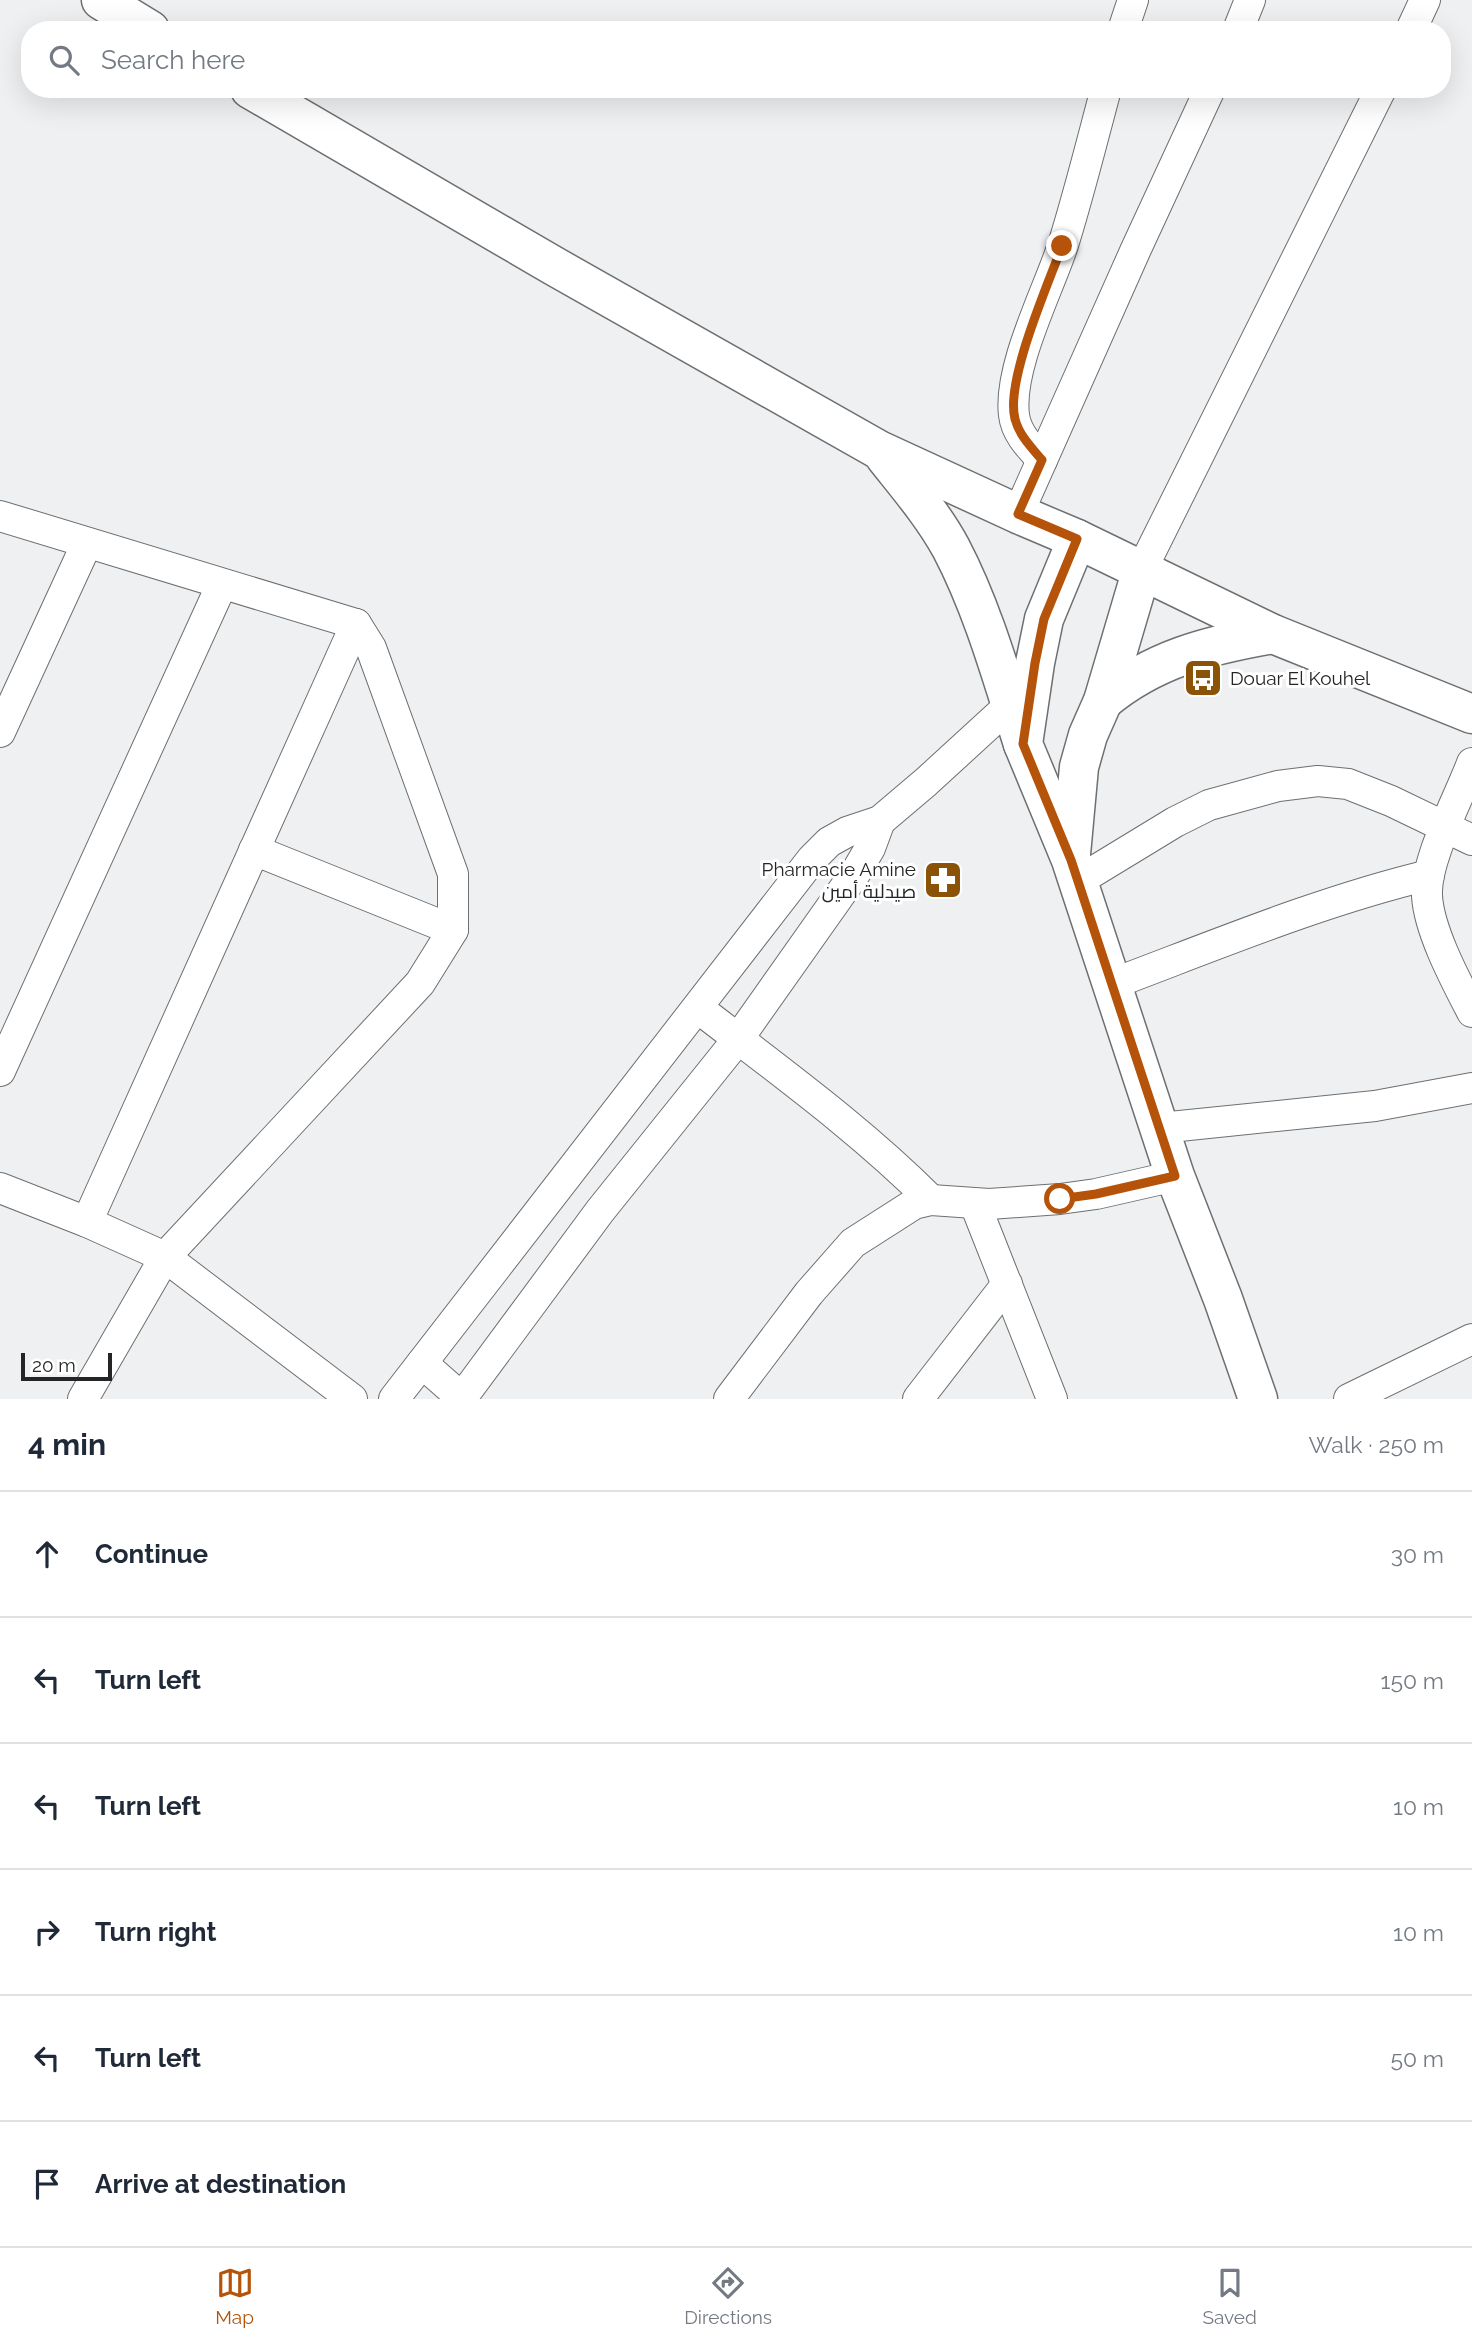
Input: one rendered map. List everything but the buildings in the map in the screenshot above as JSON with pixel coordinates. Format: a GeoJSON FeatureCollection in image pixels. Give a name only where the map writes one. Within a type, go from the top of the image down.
{"type":"FeatureCollection","features":[{"type":"Feature","properties":{"kind":"main road"},"geometry":{"type":"LineString","coordinates":[[102,0],[136,21]]}},
{"type":"Feature","properties":{"kind":"main road"},"geometry":{"type":"LineString","coordinates":[[265,98],[542,260],[879,450],[1142,569],[1273,634],[1472,714]]}},
{"type":"Feature","properties":{"kind":"main road"},"geometry":{"type":"LineString","coordinates":[[879,450],[928,511],[966,579],[1023,744],[1074,871],[1175,1176],[1258,1399]]}},
{"type":"Feature","properties":{"kind":"main road"},"geometry":{"type":"LineString","coordinates":[[1023,744],[1044,619],[1077,539]]}},
{"type":"Feature","properties":{"kind":"main road"},"geometry":{"type":"LineString","coordinates":[[1074,871],[1079,767],[1088,735],[1103,701],[1142,569]]}},
{"type":"Feature","properties":{"kind":"main road"},"geometry":{"type":"LineString","coordinates":[[1103,701],[1124,684],[1167,660],[1238,640],[1273,634]]}},
{"type":"Feature","properties":{"kind":"street"},"geometry":{"type":"LineString","coordinates":[[1126,21],[1133,0]]}},
{"type":"Feature","properties":{"kind":"street"},"geometry":{"type":"LineString","coordinates":[[1242,21],[1250,0]]}},
{"type":"Feature","properties":{"kind":"street"},"geometry":{"type":"LineString","coordinates":[[1414,21],[1425,0]]}},
{"type":"Feature","properties":{"kind":"street"},"geometry":{"type":"LineString","coordinates":[[1042,460],[1023,438],[1015,422],[1014,398],[1030,331],[1062,246],[1103,98]]}},
{"type":"Feature","properties":{"kind":"street"},"geometry":{"type":"LineString","coordinates":[[1018,514],[1206,98]]}},
{"type":"Feature","properties":{"kind":"street"},"geometry":{"type":"LineString","coordinates":[[1142,569],[1377,98]]}},
{"type":"Feature","properties":{"kind":"street"},"geometry":{"type":"LineString","coordinates":[[0,516],[356,624],[371,648],[453,874],[453,930],[420,983],[165,1257],[83,1399]]}},
{"type":"Feature","properties":{"kind":"street"},"geometry":{"type":"LineString","coordinates":[[0,732],[87,542]]}},
{"type":"Feature","properties":{"kind":"street"},"geometry":{"type":"LineString","coordinates":[[0,1071],[222,584]]}},
{"type":"Feature","properties":{"kind":"street"},"geometry":{"type":"LineString","coordinates":[[87,1222],[356,624]]}},
{"type":"Feature","properties":{"kind":"street"},"geometry":{"type":"LineString","coordinates":[[394,1399],[812,859],[830,842],[847,832],[880,821],[1010,705]]}},
{"type":"Feature","properties":{"kind":"street"},"geometry":{"type":"LineString","coordinates":[[1472,763],[1445,828],[1429,876],[1427,893],[1432,918],[1453,976],[1472,1012]]}},
{"type":"Feature","properties":{"kind":"street"},"geometry":{"type":"LineString","coordinates":[[1074,871],[1209,805],[1278,786],[1318,781],[1348,784],[1391,801],[1472,841]]}},
{"type":"Feature","properties":{"kind":"street"},"geometry":{"type":"LineString","coordinates":[[422,1363],[462,1399],[600,1212],[738,1039],[856,872],[870,848],[880,821]]}},
{"type":"Feature","properties":{"kind":"street"},"geometry":{"type":"LineString","coordinates":[[254,850],[453,930]]}},
{"type":"Feature","properties":{"kind":"street"},"geometry":{"type":"LineString","coordinates":[[1112,984],[1304,913],[1397,883],[1429,876]]}},
{"type":"Feature","properties":{"kind":"street"},"geometry":{"type":"LineString","coordinates":[[698,1008],[778,1067],[866,1139],[931,1200]]}},
{"type":"Feature","properties":{"kind":"street"},"geometry":{"type":"LineString","coordinates":[[1160,1128],[1375,1106],[1472,1088]]}},
{"type":"Feature","properties":{"kind":"street"},"geometry":{"type":"LineString","coordinates":[[729,1399],[809,1293],[853,1243],[914,1204],[931,1200],[975,1204],[1023,1203],[1096,1194],[1175,1176]]}},
{"type":"Feature","properties":{"kind":"street"},"geometry":{"type":"LineString","coordinates":[[0,1188],[87,1222],[165,1257],[352,1399]]}},
{"type":"Feature","properties":{"kind":"street"},"geometry":{"type":"LineString","coordinates":[[975,1204],[1052,1399]]}},
{"type":"Feature","properties":{"kind":"street"},"geometry":{"type":"LineString","coordinates":[[918,1399],[1007,1284]]}},
{"type":"Feature","properties":{"kind":"street"},"geometry":{"type":"LineString","coordinates":[[1349,1399],[1472,1339]]}},
{"type":"Feature","properties":{"kind":"place","name":"Douar El Kouhel"},"geometry":{"type":"Point","coordinates":[1203,678]}},
{"type":"Feature","properties":{"kind":"place","name":"Pharmacie Amine صيدلية أمين"},"geometry":{"type":"Point","coordinates":[943,880]}},
{"type":"Feature","properties":{"kind":"route"},"geometry":{"type":"LineString","coordinates":[[1060,1199],[1096,1194],[1175,1176],[1071,860],[1023,744],[1044,619],[1077,539],[1018,514],[1042,460],[1023,438],[1015,422],[1014,398],[1030,331],[1062,246]]}}]}
